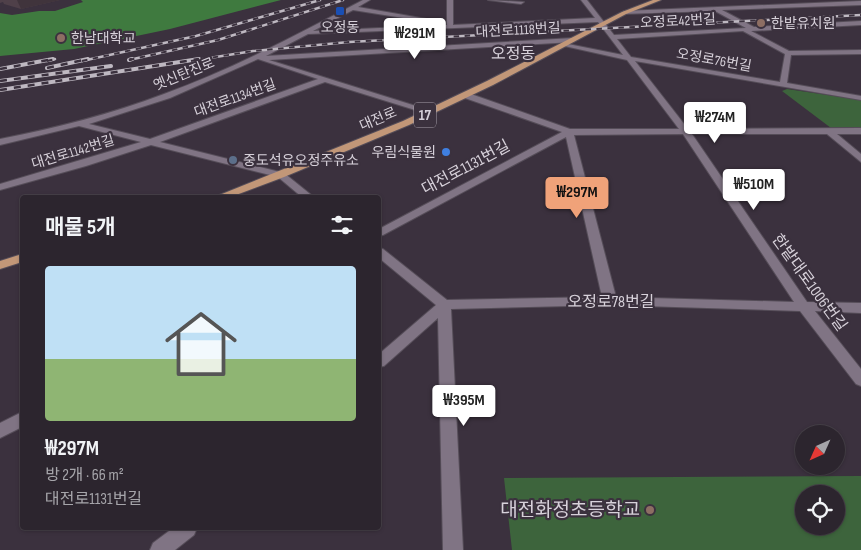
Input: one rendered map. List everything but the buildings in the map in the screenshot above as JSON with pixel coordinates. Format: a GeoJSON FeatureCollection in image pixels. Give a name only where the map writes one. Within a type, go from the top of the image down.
{"type":"FeatureCollection","features":[{"type":"Feature","properties":{"kind":"main road","name":"대전로"},"geometry":{"type":"LineString","coordinates":[[624,13],[644,0]]}},
{"type":"Feature","properties":{"kind":"main road","name":"대전로"},"geometry":{"type":"LineString","coordinates":[[225,195],[380,135],[465,95],[573,40],[600,22],[658,0]]}},
{"type":"Feature","properties":{"kind":"main road"},"geometry":{"type":"LineString","coordinates":[[0,265],[20,259]]}},
{"type":"Feature","properties":{"kind":"street","name":"옛신탄진로"},"geometry":{"type":"LineString","coordinates":[[0,142],[80,124],[189,88],[305,34],[367,0]]}},
{"type":"Feature","properties":{"kind":"street"},"geometry":{"type":"LineString","coordinates":[[450,0],[450,25]]}},
{"type":"Feature","properties":{"kind":"street"},"geometry":{"type":"LineString","coordinates":[[490,0],[521,1],[524,9]]}},
{"type":"Feature","properties":{"kind":"street","name":"한밭대로1006번길"},"geometry":{"type":"LineString","coordinates":[[584,0],[686,132],[804,307],[861,380]]}},
{"type":"Feature","properties":{"kind":"street"},"geometry":{"type":"LineString","coordinates":[[776,0],[789,6]]}},
{"type":"Feature","properties":{"kind":"street"},"geometry":{"type":"LineString","coordinates":[[624,13],[861,3]]}},
{"type":"Feature","properties":{"kind":"street"},"geometry":{"type":"LineString","coordinates":[[830,4],[845,12]]}},
{"type":"Feature","properties":{"kind":"street"},"geometry":{"type":"LineString","coordinates":[[353,8],[450,25]]}},
{"type":"Feature","properties":{"kind":"street"},"geometry":{"type":"LineString","coordinates":[[715,9],[755,30]]}},
{"type":"Feature","properties":{"kind":"street"},"geometry":{"type":"LineString","coordinates":[[527,16],[530,23]]}},
{"type":"Feature","properties":{"kind":"street"},"geometry":{"type":"LineString","coordinates":[[853,16],[861,22]]}},
{"type":"Feature","properties":{"kind":"street"},"geometry":{"type":"LineString","coordinates":[[305,34],[450,25],[600,22]]}},
{"type":"Feature","properties":{"kind":"street","name":"오정로42번길"},"geometry":{"type":"LineString","coordinates":[[612,37],[755,30],[861,22]]}},
{"type":"Feature","properties":{"kind":"street"},"geometry":{"type":"LineString","coordinates":[[745,30],[788,53],[861,52]]}},
{"type":"Feature","properties":{"kind":"street","name":"대전로1118번길"},"geometry":{"type":"LineString","coordinates":[[255,58],[573,40]]}},
{"type":"Feature","properties":{"kind":"street","name":"오정로76번길"},"geometry":{"type":"LineString","coordinates":[[563,45],[627,58],[861,98]]}},
{"type":"Feature","properties":{"kind":"street"},"geometry":{"type":"LineString","coordinates":[[783,85],[788,53]]}},
{"type":"Feature","properties":{"kind":"street","name":"대전로1134번길"},"geometry":{"type":"LineString","coordinates":[[255,58],[430,112]]}},
{"type":"Feature","properties":{"kind":"street","name":"대전로1134번길"},"geometry":{"type":"LineString","coordinates":[[153,142],[325,80]]}},
{"type":"Feature","properties":{"kind":"street","name":"대전로1131번길"},"geometry":{"type":"LineString","coordinates":[[465,95],[569,132],[861,131]]}},
{"type":"Feature","properties":{"kind":"street","name":"대전로1142번길"},"geometry":{"type":"LineString","coordinates":[[80,124],[281,175]]}},
{"type":"Feature","properties":{"kind":"street"},"geometry":{"type":"LineString","coordinates":[[569,132],[610,301]]}},
{"type":"Feature","properties":{"kind":"street","name":"대전로1131번길"},"geometry":{"type":"LineString","coordinates":[[381,232],[569,132]]}},
{"type":"Feature","properties":{"kind":"street"},"geometry":{"type":"LineString","coordinates":[[830,132],[861,159]]}},
{"type":"Feature","properties":{"kind":"street","name":"대전로1142번길"},"geometry":{"type":"LineString","coordinates":[[0,187],[60,172],[153,142]]}},
{"type":"Feature","properties":{"kind":"street"},"geometry":{"type":"LineString","coordinates":[[281,175],[306,195]]}},
{"type":"Feature","properties":{"kind":"street"},"geometry":{"type":"LineString","coordinates":[[381,254],[444,305],[453,550]]}},
{"type":"Feature","properties":{"kind":"street","name":"오정로78번길"},"geometry":{"type":"LineString","coordinates":[[444,305],[610,301],[861,308]]}},
{"type":"Feature","properties":{"kind":"street"},"geometry":{"type":"LineString","coordinates":[[381,360],[444,305]]}},
{"type":"Feature","properties":{"kind":"street"},"geometry":{"type":"LineString","coordinates":[[0,431],[20,420]]}},
{"type":"Feature","properties":{"kind":"street"},"geometry":{"type":"LineString","coordinates":[[160,550],[184,530]]}},
{"type":"Feature","properties":{"kind":"green space","name":"한남대학교"},"geometry":{"type":"Polygon","coordinates":[[[81,0],[281,0],[170,29],[74,49],[0,56],[0,13],[12,15],[55,11],[83,2],[81,0]]]}},
{"type":"Feature","properties":{"kind":"green space"},"geometry":{"type":"Polygon","coordinates":[[[787,89],[861,100],[861,127],[831,128],[782,91],[787,89]]]}},
{"type":"Feature","properties":{"kind":"green space","name":"대전화정초등학교"},"geometry":{"type":"Polygon","coordinates":[[[861,476],[861,550],[512,550],[504,478],[861,476]]]}},
{"type":"Feature","properties":{"kind":"railway"},"geometry":{"type":"LineString","coordinates":[[82,61],[196,36],[320,0]]}},
{"type":"Feature","properties":{"kind":"railway"},"geometry":{"type":"LineString","coordinates":[[132,59],[129,60],[218,40],[343,0]]}},
{"type":"Feature","properties":{"kind":"railway"},"geometry":{"type":"LineString","coordinates":[[191,61],[253,51],[349,42],[861,15]]}},
{"type":"Feature","properties":{"kind":"railway"},"geometry":{"type":"LineString","coordinates":[[0,69],[53,59]]}},
{"type":"Feature","properties":{"kind":"railway"},"geometry":{"type":"LineString","coordinates":[[47,61],[55,59]]}},
{"type":"Feature","properties":{"kind":"railway"},"geometry":{"type":"LineString","coordinates":[[47,68],[88,59]]}},
{"type":"Feature","properties":{"kind":"railway"},"geometry":{"type":"LineString","coordinates":[[0,90],[199,59]]}},
{"type":"Feature","properties":{"kind":"railway"},"geometry":{"type":"LineString","coordinates":[[0,81],[111,66]]}},
{"type":"Feature","properties":{"kind":"place","name":"오정동"},"geometry":{"type":"Point","coordinates":[340,11]}},
{"type":"Feature","properties":{"kind":"place","name":"한밭유치원"},"geometry":{"type":"Point","coordinates":[761,23]}},
{"type":"Feature","properties":{"kind":"place","name":"한남대학교"},"geometry":{"type":"Point","coordinates":[61,38]}},
{"type":"Feature","properties":{"kind":"place","name":"우림식물원"},"geometry":{"type":"Point","coordinates":[446,152]}},
{"type":"Feature","properties":{"kind":"place","name":"중도석유오정주유소"},"geometry":{"type":"Point","coordinates":[233,160]}},
{"type":"Feature","properties":{"kind":"place","name":"대전화정초등학교"},"geometry":{"type":"Point","coordinates":[650,510]}},
{"type":"Feature","properties":{"kind":"district","name":"오정동"},"geometry":{"type":"Point","coordinates":[513,54]}}]}
